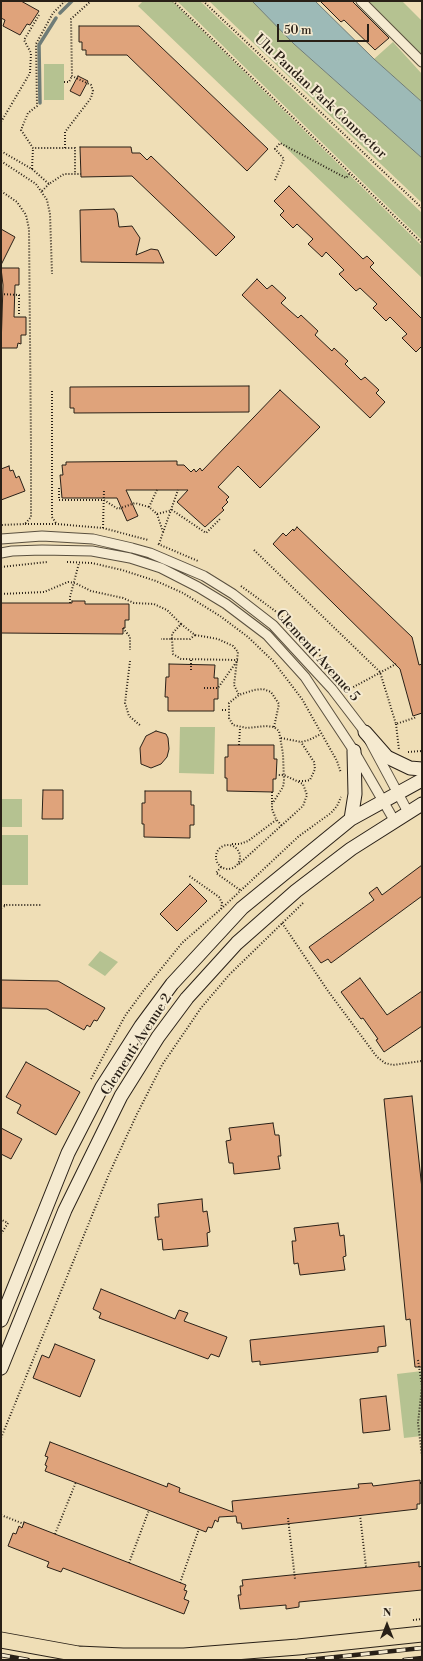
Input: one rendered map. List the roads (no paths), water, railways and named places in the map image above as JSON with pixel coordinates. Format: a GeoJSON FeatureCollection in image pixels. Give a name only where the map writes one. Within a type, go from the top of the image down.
{"type":"FeatureCollection","features":[{"type":"Feature","properties":{"kind":"main road"},"geometry":{"type":"LineString","coordinates":[[365,732],[388,757],[410,768],[422,769]]}},
{"type":"Feature","properties":{"kind":"main road"},"geometry":{"type":"LineString","coordinates":[[351,819],[355,794],[354,751]]}},
{"type":"Feature","properties":{"kind":"main road","name":"Clementi Avenue 2"},"geometry":{"type":"LineString","coordinates":[[1,1320],[68,1153],[102,1087],[141,1026],[172,984],[242,908],[351,819],[382,800],[422,780]]}},
{"type":"Feature","properties":{"kind":"main road","name":"Clementi Avenue 2"},"geometry":{"type":"LineString","coordinates":[[1,1368],[65,1210],[121,1096],[158,1037],[187,998],[238,943],[296,891],[351,849],[394,820],[422,804]]}},
{"type":"Feature","properties":{"kind":"main road"},"geometry":{"type":"LineString","coordinates":[[306,856],[316,861],[320,868],[320,873]]}},
{"type":"Feature","properties":{"kind":"main road"},"geometry":{"type":"LineString","coordinates":[[1,1640],[78,1654],[184,1656],[298,1647],[422,1634]]}},
{"type":"Feature","properties":{"kind":"street"},"geometry":{"type":"LineString","coordinates":[[360,1],[422,62]]}},
{"type":"Feature","properties":{"kind":"street","name":"Clementi Avenue 5"},"geometry":{"type":"LineString","coordinates":[[1,539],[42,536],[93,539],[150,553],[204,576],[233,594],[273,625],[332,689],[365,732],[408,812]]}},
{"type":"Feature","properties":{"kind":"street","name":"Clementi Avenue 5"},"geometry":{"type":"LineString","coordinates":[[1,553],[42,550],[99,552],[130,558],[161,568],[198,587],[226,604],[267,635],[306,677],[354,751],[394,820]]}},
{"type":"Feature","properties":{"kind":"water"},"geometry":{"type":"Polygon","coordinates":[[[252,1],[315,1],[374,59],[422,102],[422,158],[294,44],[252,1]]]}},
{"type":"Feature","properties":{"kind":"waterway"},"geometry":{"type":"LineString","coordinates":[[60,13],[72,1]]}},
{"type":"Feature","properties":{"kind":"waterway"},"geometry":{"type":"LineString","coordinates":[[40,103],[39,45],[56,18]]}},
{"type":"Feature","properties":{"kind":"railway"},"geometry":{"type":"LineString","coordinates":[[307,1660],[422,1648]]}},
{"type":"Feature","properties":{"kind":"railway"},"geometry":{"type":"LineString","coordinates":[[1,1655],[28,1660]]}},
{"type":"Feature","properties":{"kind":"railway"},"geometry":{"type":"LineString","coordinates":[[404,1660],[422,1658]]}}]}
